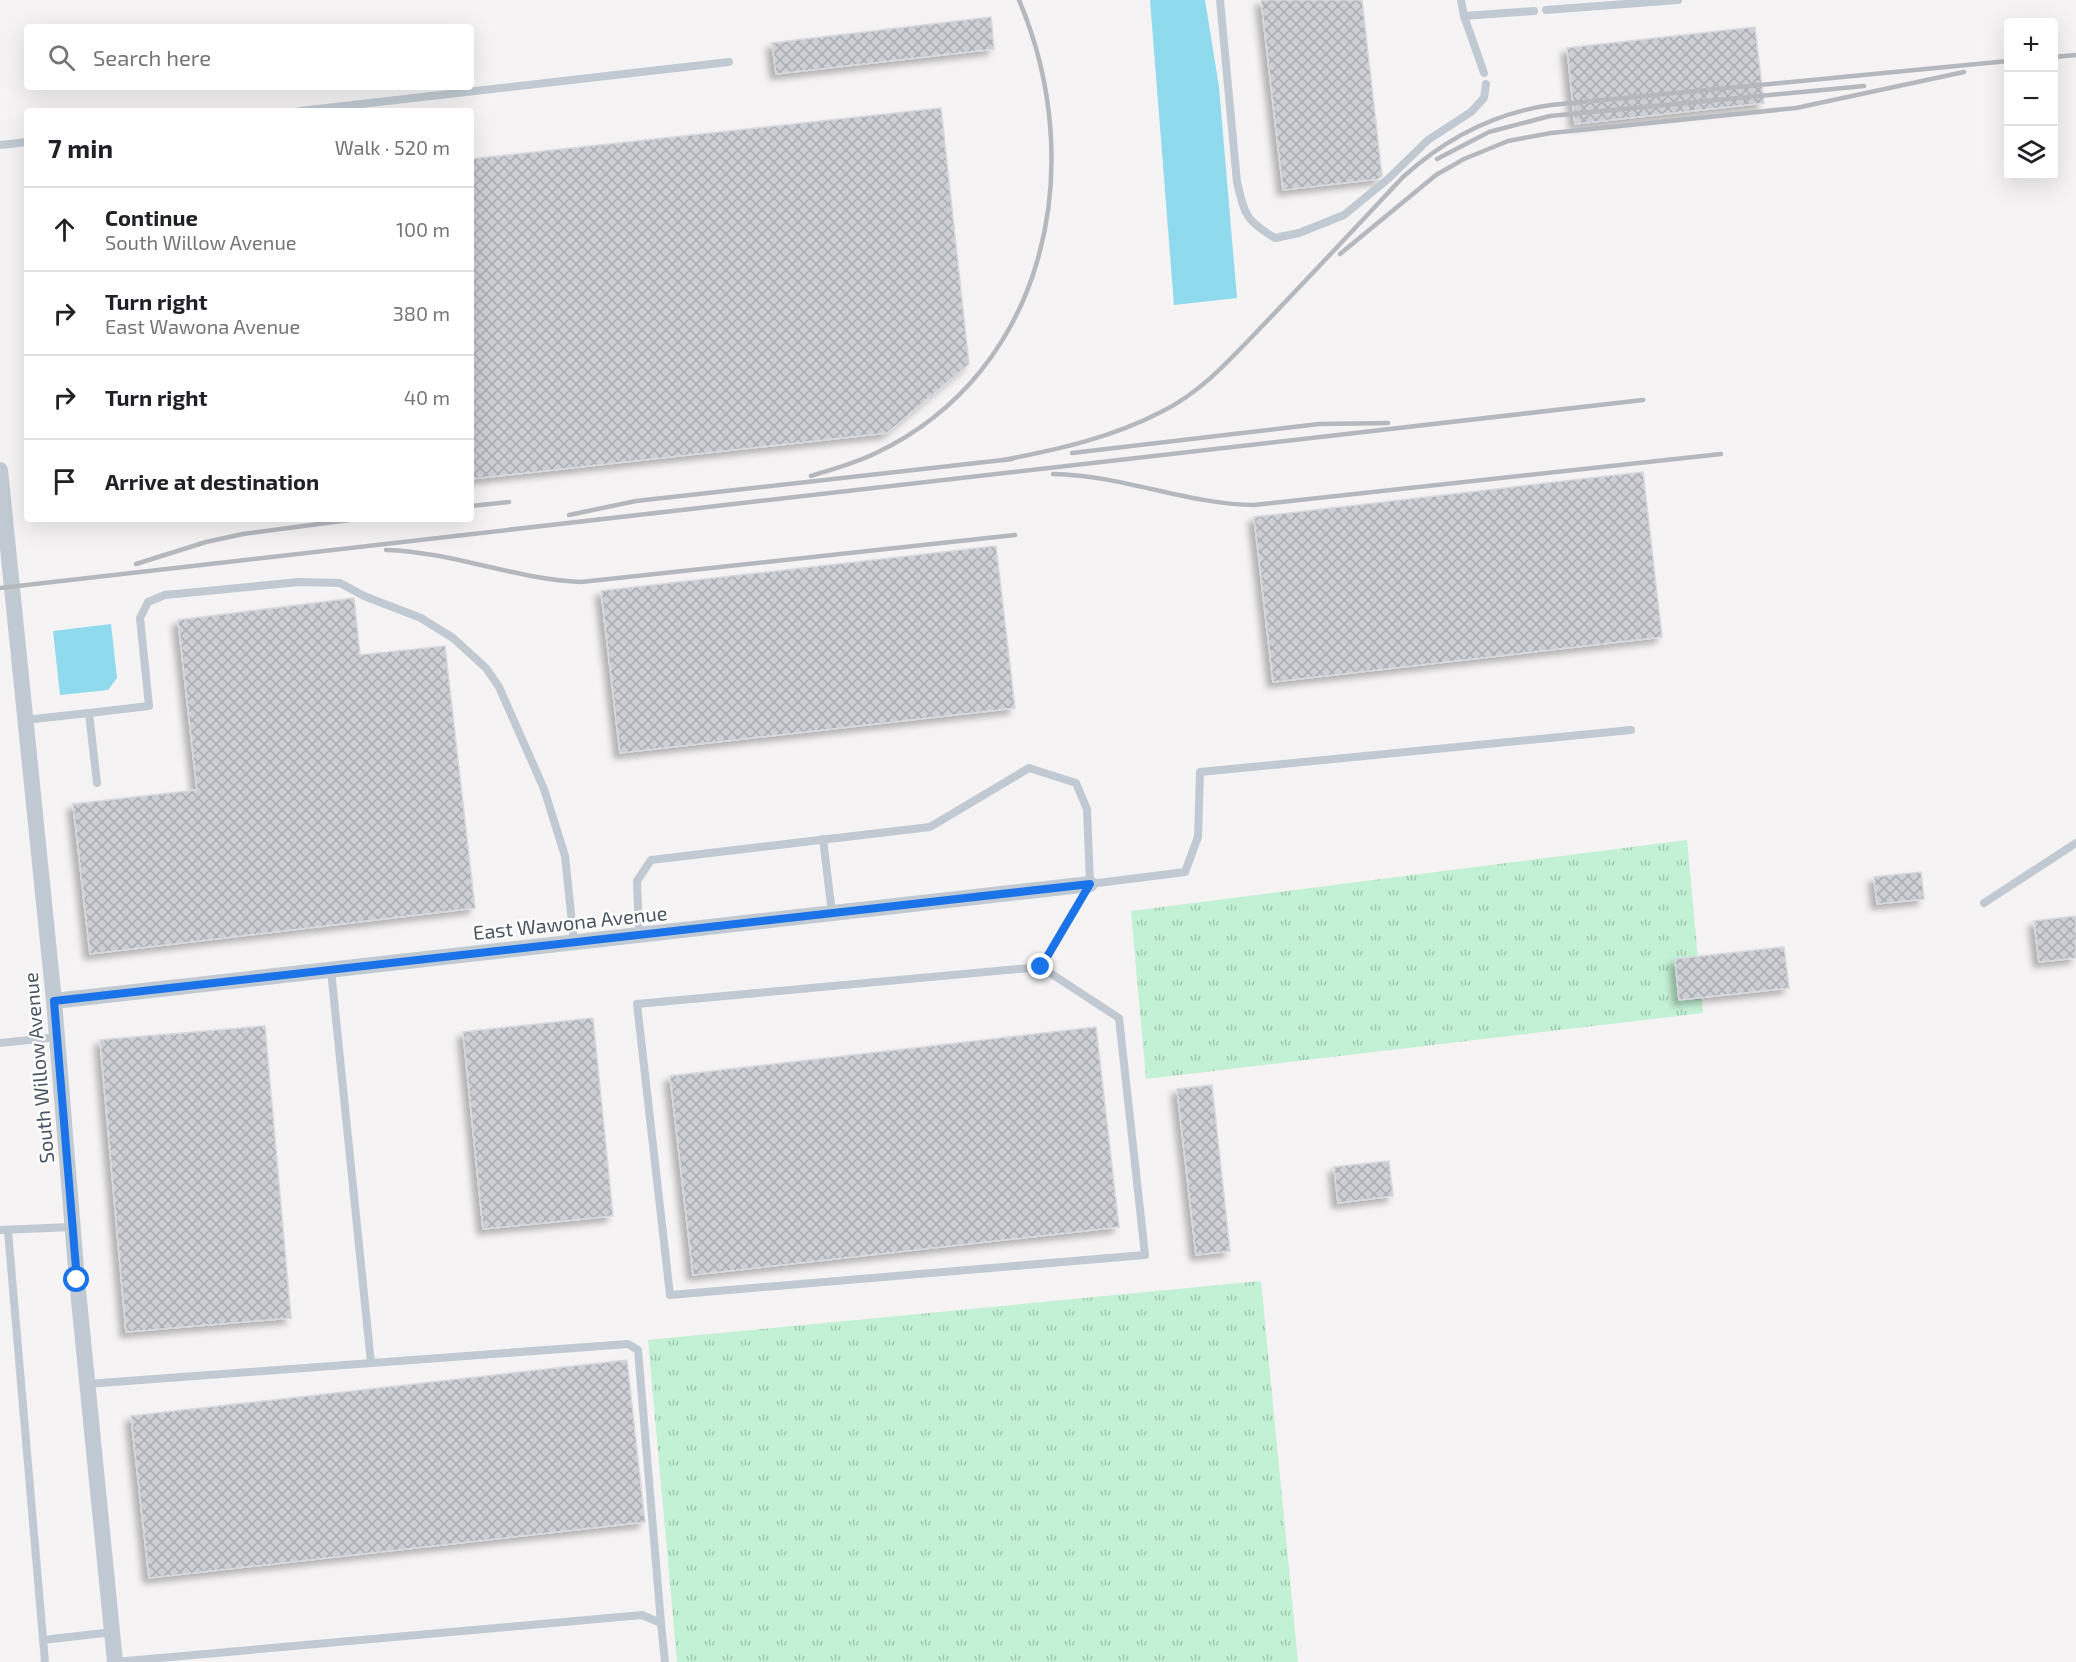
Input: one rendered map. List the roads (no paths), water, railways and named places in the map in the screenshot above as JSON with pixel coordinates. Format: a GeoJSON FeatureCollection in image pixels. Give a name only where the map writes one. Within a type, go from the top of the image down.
{"type":"FeatureCollection","features":[{"type":"Feature","properties":{"kind":"street","name":"South Willow Avenue"},"geometry":{"type":"LineString","coordinates":[[0,470],[54,1001],[72,1227],[115,1662]]}},
{"type":"Feature","properties":{"kind":"street","name":"East Wawona Avenue"},"geometry":{"type":"LineString","coordinates":[[54,1001],[1090,884]]}},
{"type":"Feature","properties":{"kind":"lane"},"geometry":{"type":"LineString","coordinates":[[1220,0],[1237,182],[1243,208],[1252,225],[1275,238],[1299,233],[1344,215],[1428,140],[1471,112],[1484,98],[1486,84]]}},
{"type":"Feature","properties":{"kind":"lane"},"geometry":{"type":"LineString","coordinates":[[1461,0],[1464,16],[1484,73]]}},
{"type":"Feature","properties":{"kind":"lane"},"geometry":{"type":"LineString","coordinates":[[1546,10],[1678,0]]}},
{"type":"Feature","properties":{"kind":"lane"},"geometry":{"type":"LineString","coordinates":[[1464,16],[1534,11]]}},
{"type":"Feature","properties":{"kind":"lane"},"geometry":{"type":"LineString","coordinates":[[326,108],[729,62]]}},
{"type":"Feature","properties":{"kind":"lane"},"geometry":{"type":"LineString","coordinates":[[0,145],[24,142]]}},
{"type":"Feature","properties":{"kind":"lane"},"geometry":{"type":"LineString","coordinates":[[25,720],[149,706],[140,618],[148,602],[165,595],[300,582],[340,583],[364,596],[421,618],[453,638],[486,668],[499,687],[544,789],[558,831],[565,856],[574,942]]}},
{"type":"Feature","properties":{"kind":"lane"},"geometry":{"type":"LineString","coordinates":[[89,713],[97,783]]}},
{"type":"Feature","properties":{"kind":"lane"},"geometry":{"type":"LineString","coordinates":[[1090,884],[1185,872],[1198,837],[1200,772],[1631,730]]}},
{"type":"Feature","properties":{"kind":"lane"},"geometry":{"type":"LineString","coordinates":[[639,935],[637,880],[651,860],[930,827],[1029,768],[1076,783],[1087,809],[1090,884],[1041,967]]}},
{"type":"Feature","properties":{"kind":"lane"},"geometry":{"type":"LineString","coordinates":[[823,840],[832,913]]}},
{"type":"Feature","properties":{"kind":"lane"},"geometry":{"type":"LineString","coordinates":[[1984,903],[2076,843]]}},
{"type":"Feature","properties":{"kind":"lane"},"geometry":{"type":"LineString","coordinates":[[1041,967],[1119,1018],[1145,1255],[670,1295],[637,1004],[1041,967]]}},
{"type":"Feature","properties":{"kind":"lane"},"geometry":{"type":"LineString","coordinates":[[331,970],[371,1363]]}},
{"type":"Feature","properties":{"kind":"lane"},"geometry":{"type":"LineString","coordinates":[[0,1043],[57,1037]]}},
{"type":"Feature","properties":{"kind":"lane"},"geometry":{"type":"LineString","coordinates":[[45,1662],[4,1230],[72,1227]]}},
{"type":"Feature","properties":{"kind":"lane"},"geometry":{"type":"LineString","coordinates":[[87,1384],[628,1344],[638,1350],[665,1662]]}},
{"type":"Feature","properties":{"kind":"lane"},"geometry":{"type":"LineString","coordinates":[[115,1662],[642,1615],[661,1623]]}},
{"type":"Feature","properties":{"kind":"lane"},"geometry":{"type":"LineString","coordinates":[[43,1640],[112,1632]]}},
{"type":"Feature","properties":{"kind":"water"},"geometry":{"type":"Polygon","coordinates":[[[1150,0],[1205,0],[1219,87],[1237,298],[1174,305],[1150,0]]]}},
{"type":"Feature","properties":{"kind":"water"},"geometry":{"type":"Polygon","coordinates":[[[111,624],[117,678],[108,690],[60,695],[53,631],[111,624]]]}},
{"type":"Feature","properties":{"kind":"railway"},"geometry":{"type":"LineString","coordinates":[[811,476],[876,453],[934,417],[981,371],[1015,317],[1038,258],[1050,194],[1050,129],[1040,63],[1019,0]]}},
{"type":"Feature","properties":{"kind":"railway"},"geometry":{"type":"LineString","coordinates":[[2058,57],[2076,55]]}},
{"type":"Feature","properties":{"kind":"railway"},"geometry":{"type":"LineString","coordinates":[[1004,460],[1104,436],[1161,412],[1191,394],[1231,359],[1403,177],[1453,140],[1490,121],[1551,105],[2004,61]]}},
{"type":"Feature","properties":{"kind":"railway"},"geometry":{"type":"LineString","coordinates":[[1340,254],[1436,175],[1464,159],[1508,141],[1551,133],[1796,108],[1964,72]]}},
{"type":"Feature","properties":{"kind":"railway"},"geometry":{"type":"LineString","coordinates":[[1437,159],[1489,132],[1550,116],[1864,86]]}},
{"type":"Feature","properties":{"kind":"railway"},"geometry":{"type":"LineString","coordinates":[[0,588],[1643,400]]}},
{"type":"Feature","properties":{"kind":"railway"},"geometry":{"type":"LineString","coordinates":[[1072,453],[1319,424],[1388,423]]}},
{"type":"Feature","properties":{"kind":"railway"},"geometry":{"type":"LineString","coordinates":[[1053,474],[1104,479],[1203,500],[1254,505],[1721,454]]}},
{"type":"Feature","properties":{"kind":"railway"},"geometry":{"type":"LineString","coordinates":[[569,515],[636,501],[1012,459]]}},
{"type":"Feature","properties":{"kind":"railway"},"geometry":{"type":"LineString","coordinates":[[474,506],[509,502]]}},
{"type":"Feature","properties":{"kind":"railway"},"geometry":{"type":"LineString","coordinates":[[136,564],[206,542],[243,534],[334,522]]}},
{"type":"Feature","properties":{"kind":"railway"},"geometry":{"type":"LineString","coordinates":[[386,550],[435,555],[532,576],[581,582],[1015,535]]}}]}
